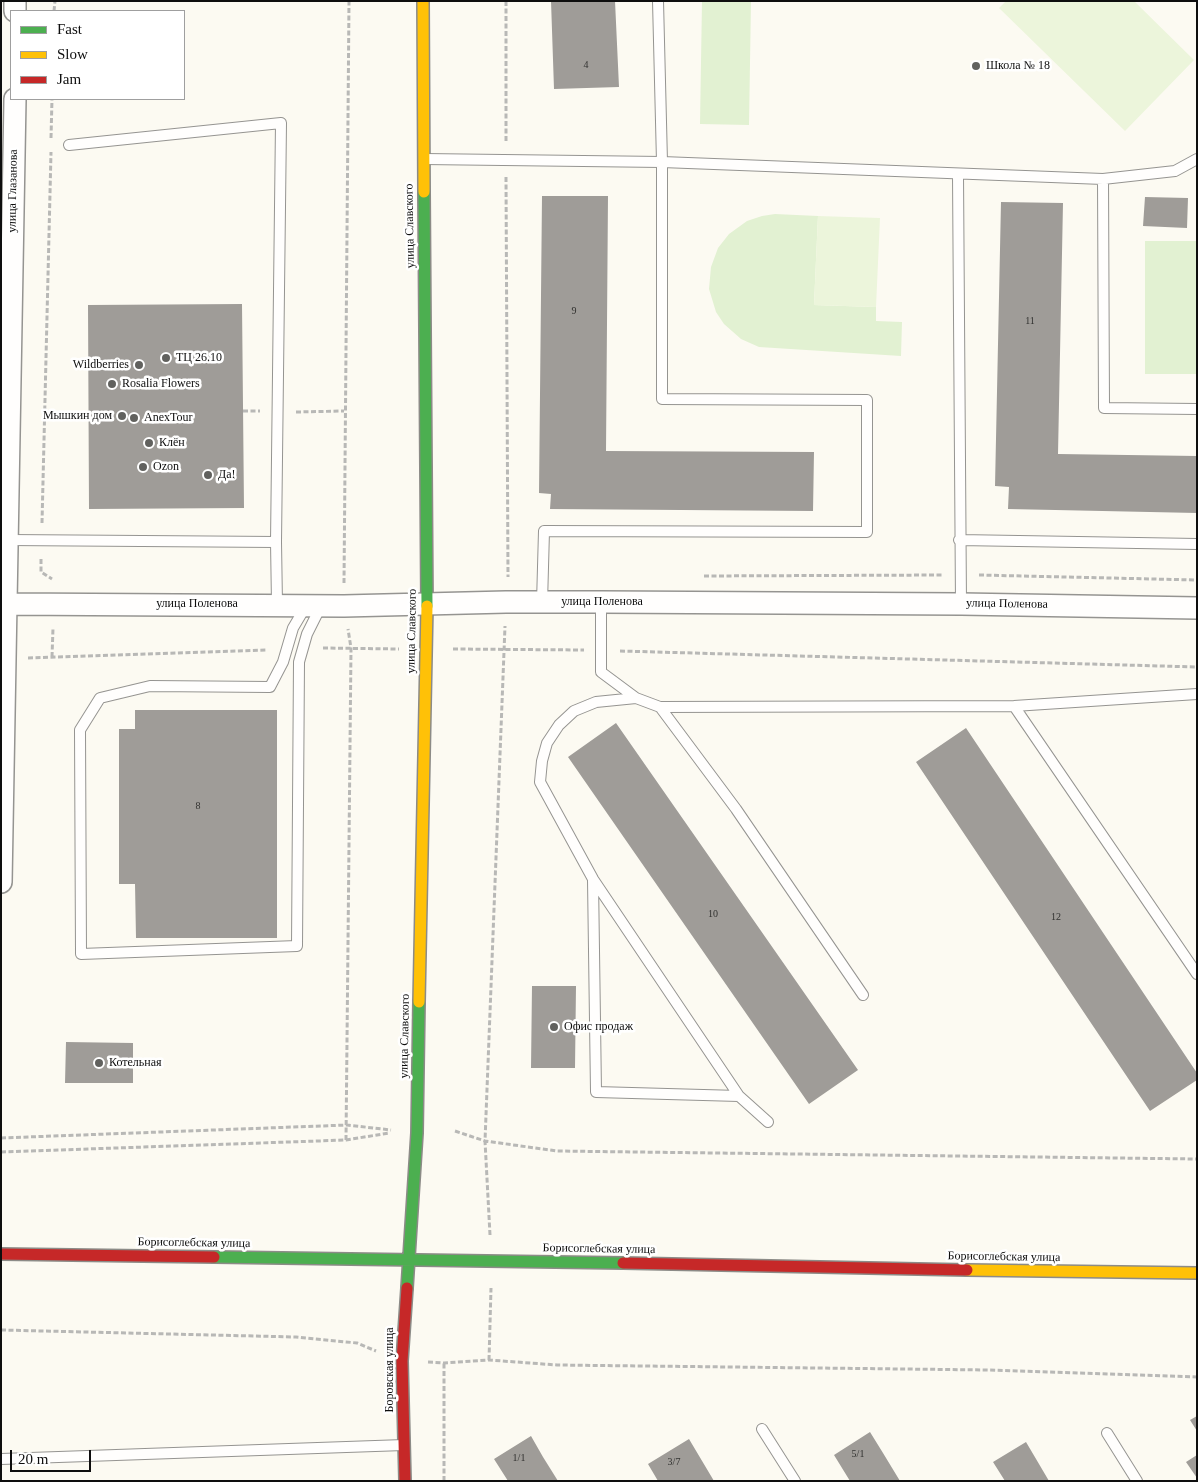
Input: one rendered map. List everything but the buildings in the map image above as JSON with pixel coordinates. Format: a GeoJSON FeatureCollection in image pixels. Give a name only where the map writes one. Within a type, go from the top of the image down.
{"type":"FeatureCollection","features":[{"type":"Feature","properties":{"kind":"street","name":"улица Славского"},"geometry":{"type":"LineString","coordinates":[[410,1260],[418,1133],[427,603],[423,1]]}},
{"type":"Feature","properties":{"kind":"street","name":"улица Глазанова"},"geometry":{"type":"LineString","coordinates":[[1,882],[15,100]]}},
{"type":"Feature","properties":{"kind":"street","name":"улица Поленова"},"geometry":{"type":"LineString","coordinates":[[7,604],[277,604],[344,606],[427,603],[601,602],[961,604],[1197,608]]}},
{"type":"Feature","properties":{"kind":"street","name":"Борисоглебская улица"},"geometry":{"type":"LineString","coordinates":[[1,1254],[1197,1273]]}},
{"type":"Feature","properties":{"kind":"street","name":"Боровская улица"},"geometry":{"type":"LineString","coordinates":[[405,1481],[402,1361],[404,1308],[410,1260]]}},
{"type":"Feature","properties":{"kind":"lane"},"geometry":{"type":"LineString","coordinates":[[542,603],[544,531],[866,532],[867,400],[662,399],[662,162],[658,1]]}},
{"type":"Feature","properties":{"kind":"lane"},"geometry":{"type":"LineString","coordinates":[[69,145],[281,123],[276,542],[277,604]]}},
{"type":"Feature","properties":{"kind":"lane"},"geometry":{"type":"LineString","coordinates":[[423,159],[662,162],[1103,180],[1175,171],[1197,159]]}},
{"type":"Feature","properties":{"kind":"lane"},"geometry":{"type":"LineString","coordinates":[[958,175],[959,540],[961,604]]}},
{"type":"Feature","properties":{"kind":"lane"},"geometry":{"type":"LineString","coordinates":[[1103,180],[1104,408],[1197,409]]}},
{"type":"Feature","properties":{"kind":"lane"},"geometry":{"type":"LineString","coordinates":[[8,540],[276,542]]}},
{"type":"Feature","properties":{"kind":"lane"},"geometry":{"type":"LineString","coordinates":[[959,540],[1197,544]]}},
{"type":"Feature","properties":{"kind":"lane"},"geometry":{"type":"LineString","coordinates":[[601,602],[601,672],[636,698],[660,707],[1014,706],[1197,694]]}},
{"type":"Feature","properties":{"kind":"lane"},"geometry":{"type":"LineString","coordinates":[[314,605],[299,662],[297,946],[81,954],[80,730],[100,698],[150,686],[270,687],[283,662],[293,628],[314,605]]}},
{"type":"Feature","properties":{"kind":"lane"},"geometry":{"type":"LineString","coordinates":[[636,698],[596,702],[574,711],[559,724],[547,743],[542,761],[540,782],[593,879],[740,1096],[768,1122]]}},
{"type":"Feature","properties":{"kind":"lane"},"geometry":{"type":"LineString","coordinates":[[1014,706],[1197,974]]}},
{"type":"Feature","properties":{"kind":"lane"},"geometry":{"type":"LineString","coordinates":[[660,707],[736,810],[863,995]]}},
{"type":"Feature","properties":{"kind":"lane"},"geometry":{"type":"LineString","coordinates":[[593,879],[596,1092],[740,1096]]}},
{"type":"Feature","properties":{"kind":"lane"},"geometry":{"type":"LineString","coordinates":[[762,1429],[795,1481]]}},
{"type":"Feature","properties":{"kind":"lane"},"geometry":{"type":"LineString","coordinates":[[1107,1433],[1137,1481]]}},
{"type":"Feature","properties":{"kind":"lane"},"geometry":{"type":"LineString","coordinates":[[1,1459],[405,1445]]}},
{"type":"Feature","properties":{"kind":"path"},"geometry":{"type":"LineString","coordinates":[[346,1140],[351,648],[344,606],[344,412],[349,1]]}},
{"type":"Feature","properties":{"kind":"path"},"geometry":{"type":"LineString","coordinates":[[506,1],[508,577]]}},
{"type":"Feature","properties":{"kind":"path"},"geometry":{"type":"LineString","coordinates":[[52,100],[40,572],[54,580]]}},
{"type":"Feature","properties":{"kind":"path"},"geometry":{"type":"LineString","coordinates":[[321,648],[504,648],[593,651]]}},
{"type":"Feature","properties":{"kind":"path"},"geometry":{"type":"LineString","coordinates":[[489,1360],[492,1261],[485,1140],[504,648]]}},
{"type":"Feature","properties":{"kind":"path"},"geometry":{"type":"LineString","coordinates":[[4,658],[271,650]]}},
{"type":"Feature","properties":{"kind":"path"},"geometry":{"type":"LineString","coordinates":[[613,651],[1197,667]]}},
{"type":"Feature","properties":{"kind":"path"},"geometry":{"type":"LineString","coordinates":[[1,1138],[347,1125],[393,1132],[346,1140],[1,1152]]}},
{"type":"Feature","properties":{"kind":"path"},"geometry":{"type":"LineString","coordinates":[[456,1131],[485,1140],[557,1151],[1197,1159]]}},
{"type":"Feature","properties":{"kind":"path"},"geometry":{"type":"LineString","coordinates":[[1,1330],[296,1337],[357,1343],[402,1361],[444,1363],[489,1360],[557,1365],[990,1370],[1197,1377]]}},
{"type":"Feature","properties":{"kind":"path"},"geometry":{"type":"LineString","coordinates":[[444,1363],[444,1481]]}},
{"type":"Feature","properties":{"kind":"green space"},"geometry":{"type":"Polygon","coordinates":[[[702,1],[751,1],[749,125],[700,124],[702,1]]]}},
{"type":"Feature","properties":{"kind":"green space"},"geometry":{"type":"Polygon","coordinates":[[[1006,1],[1134,1],[1194,60],[1125,131],[999,8],[1006,1]]]}},
{"type":"Feature","properties":{"kind":"green space"},"geometry":{"type":"Polygon","coordinates":[[[775,214],[818,216],[814,305],[876,307],[876,321],[902,322],[901,356],[759,347],[741,339],[724,324],[716,312],[709,289],[711,267],[718,248],[729,234],[747,221],[775,214]]]}},
{"type":"Feature","properties":{"kind":"green space"},"geometry":{"type":"Polygon","coordinates":[[[818,216],[880,218],[876,307],[814,305],[818,216]]]}},
{"type":"Feature","properties":{"kind":"green space"},"geometry":{"type":"Polygon","coordinates":[[[1145,241],[1197,241],[1197,374],[1145,374],[1145,241]]]}},
{"type":"Feature","properties":{"kind":"traffic: fast"},"geometry":{"type":"LineString","coordinates":[[424,192],[427,606]]}},
{"type":"Feature","properties":{"kind":"traffic: fast"},"geometry":{"type":"LineString","coordinates":[[407,1288],[417,1133],[419,1002]]}},
{"type":"Feature","properties":{"kind":"traffic: fast"},"geometry":{"type":"LineString","coordinates":[[214,1257],[623,1263]]}},
{"type":"Feature","properties":{"kind":"traffic: slow"},"geometry":{"type":"LineString","coordinates":[[423,1],[424,192]]}},
{"type":"Feature","properties":{"kind":"traffic: slow"},"geometry":{"type":"LineString","coordinates":[[419,1002],[427,606]]}},
{"type":"Feature","properties":{"kind":"traffic: slow"},"geometry":{"type":"LineString","coordinates":[[967,1270],[1197,1273]]}},
{"type":"Feature","properties":{"kind":"traffic: jam"},"geometry":{"type":"LineString","coordinates":[[1,1254],[214,1257]]}},
{"type":"Feature","properties":{"kind":"traffic: jam"},"geometry":{"type":"LineString","coordinates":[[623,1263],[967,1270]]}},
{"type":"Feature","properties":{"kind":"traffic: jam"},"geometry":{"type":"LineString","coordinates":[[405,1481],[402,1361],[407,1288]]}},
{"type":"Feature","properties":{"kind":"place","name":"Школа № 18"},"geometry":{"type":"Point","coordinates":[976,66]}},
{"type":"Feature","properties":{"kind":"place","name":"ТЦ 26.10"},"geometry":{"type":"Point","coordinates":[166,358]}},
{"type":"Feature","properties":{"kind":"place","name":"Wildberries"},"geometry":{"type":"Point","coordinates":[139,365]}},
{"type":"Feature","properties":{"kind":"place","name":"Rosalia Flowers"},"geometry":{"type":"Point","coordinates":[112,384]}},
{"type":"Feature","properties":{"kind":"place","name":"Мышкин дом"},"geometry":{"type":"Point","coordinates":[122,416]}},
{"type":"Feature","properties":{"kind":"place","name":"AnexTour"},"geometry":{"type":"Point","coordinates":[134,418]}},
{"type":"Feature","properties":{"kind":"place","name":"Клён"},"geometry":{"type":"Point","coordinates":[149,443]}},
{"type":"Feature","properties":{"kind":"place","name":"Ozon"},"geometry":{"type":"Point","coordinates":[143,467]}},
{"type":"Feature","properties":{"kind":"place","name":"Да!"},"geometry":{"type":"Point","coordinates":[208,475]}},
{"type":"Feature","properties":{"kind":"place","name":"Офис продаж"},"geometry":{"type":"Point","coordinates":[554,1027]}},
{"type":"Feature","properties":{"kind":"place","name":"Котельная"},"geometry":{"type":"Point","coordinates":[99,1063]}}]}
